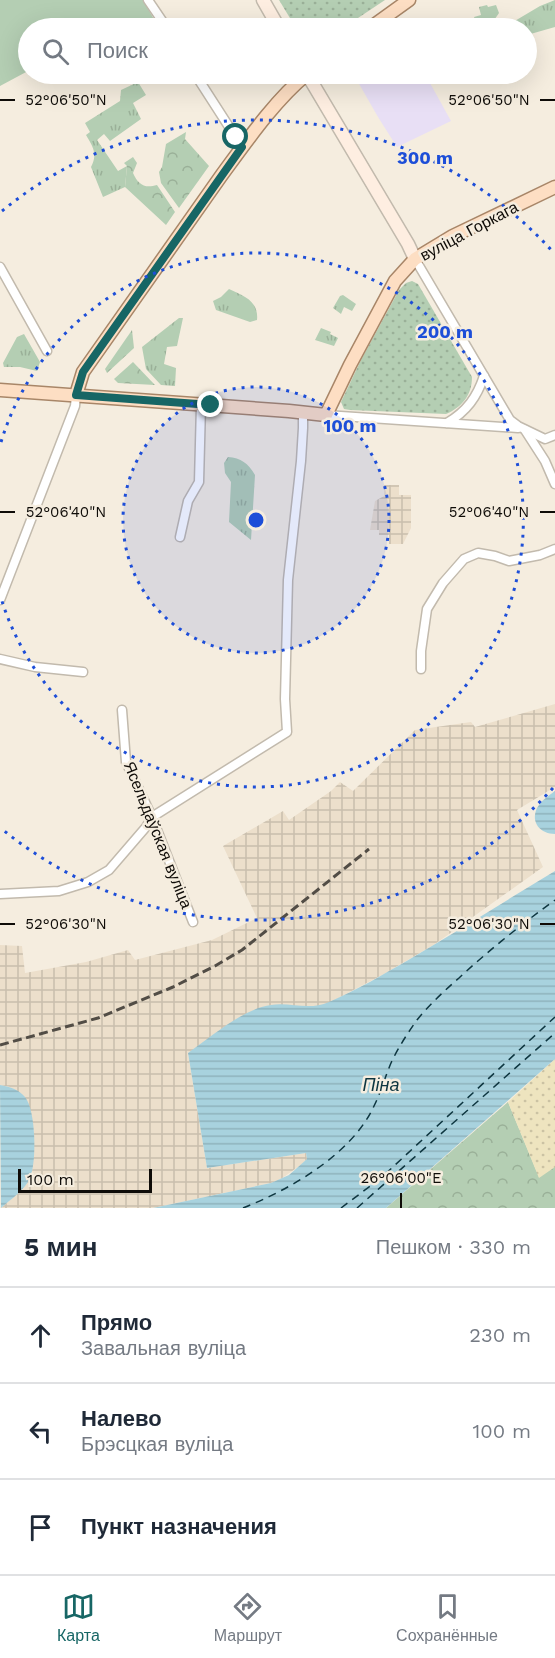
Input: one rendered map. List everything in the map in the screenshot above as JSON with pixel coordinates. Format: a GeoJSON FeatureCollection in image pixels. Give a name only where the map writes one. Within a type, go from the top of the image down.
{"type":"FeatureCollection","features":[{"type":"Feature","properties":{"kind":"main road"},"geometry":{"type":"LineString","coordinates":[[263,0],[273,18]]}},
{"type":"Feature","properties":{"kind":"main road"},"geometry":{"type":"LineString","coordinates":[[384,18],[409,0]]}},
{"type":"Feature","properties":{"kind":"main road"},"geometry":{"type":"LineString","coordinates":[[76,395],[83,372],[242,147],[294,84]]}},
{"type":"Feature","properties":{"kind":"main road"},"geometry":{"type":"LineString","coordinates":[[313,84],[415,259]]}},
{"type":"Feature","properties":{"kind":"main road","name":"вуліца Горкага"},"geometry":{"type":"LineString","coordinates":[[326,415],[395,281],[415,259],[453,236],[555,187]]}},
{"type":"Feature","properties":{"kind":"main road"},"geometry":{"type":"LineString","coordinates":[[0,390],[326,415]]}},
{"type":"Feature","properties":{"kind":"street"},"geometry":{"type":"LineString","coordinates":[[148,0],[160,18]]}},
{"type":"Feature","properties":{"kind":"street"},"geometry":{"type":"LineString","coordinates":[[201,84],[242,147]]}},
{"type":"Feature","properties":{"kind":"street"},"geometry":{"type":"LineString","coordinates":[[415,259],[510,420],[545,439],[555,435]]}},
{"type":"Feature","properties":{"kind":"street"},"geometry":{"type":"LineString","coordinates":[[0,267],[47,351]]}},
{"type":"Feature","properties":{"kind":"street"},"geometry":{"type":"LineString","coordinates":[[446,423],[458,417],[473,401],[484,376]]}},
{"type":"Feature","properties":{"kind":"street"},"geometry":{"type":"LineString","coordinates":[[0,600],[75,406],[76,395]]}},
{"type":"Feature","properties":{"kind":"street"},"geometry":{"type":"LineString","coordinates":[[180,537],[188,501],[199,482],[201,405]]}},
{"type":"Feature","properties":{"kind":"street"},"geometry":{"type":"LineString","coordinates":[[0,894],[59,891],[88,882],[109,870],[152,817],[287,732],[285,699],[288,580],[301,461],[303,412]]}},
{"type":"Feature","properties":{"kind":"street"},"geometry":{"type":"LineString","coordinates":[[326,415],[509,426],[524,429],[545,461],[555,484]]}},
{"type":"Feature","properties":{"kind":"street"},"geometry":{"type":"LineString","coordinates":[[421,669],[427,609],[444,583],[464,559],[478,553],[509,561],[540,555],[555,549]]}},
{"type":"Feature","properties":{"kind":"street"},"geometry":{"type":"LineString","coordinates":[[0,659],[35,667],[83,672]]}},
{"type":"Feature","properties":{"kind":"street","name":"Ясельдаўская вуліца"},"geometry":{"type":"LineString","coordinates":[[122,710],[126,762],[152,817],[193,922]]}},
{"type":"Feature","properties":{"kind":"shaded area"},"geometry":{"type":"Polygon","coordinates":[[[359,84],[431,84],[451,121],[397,147],[359,84]]]}},
{"type":"Feature","properties":{"kind":"shaded area"},"geometry":{"type":"Polygon","coordinates":[[[384,485],[399,485],[399,495],[411,495],[411,528],[403,544],[389,544],[389,535],[379,535],[379,530],[370,530],[375,501],[384,496],[384,485]]]}},
{"type":"Feature","properties":{"kind":"shaded area"},"geometry":{"type":"Polygon","coordinates":[[[555,704],[555,787],[517,810],[543,867],[435,944],[329,1003],[305,1008],[271,1005],[188,1053],[207,1168],[306,1153],[307,1159],[302,1164],[281,1179],[271,1183],[153,1208],[1,1208],[23,1189],[32,1173],[34,1130],[10,1087],[0,1085],[0,945],[22,946],[25,973],[86,962],[128,950],[135,960],[212,940],[257,918],[223,846],[283,811],[289,820],[331,791],[340,782],[353,791],[415,730],[471,722],[475,727],[555,704]]]}},
{"type":"Feature","properties":{"kind":"green space"},"geometry":{"type":"Polygon","coordinates":[[[0,0],[143,0],[153,18],[18,18],[18,76],[0,86],[0,0]]]}},
{"type":"Feature","properties":{"kind":"green space"},"geometry":{"type":"Polygon","coordinates":[[[279,0],[385,0],[358,18],[290,18],[279,0]]]}},
{"type":"Feature","properties":{"kind":"green space"},"geometry":{"type":"Polygon","coordinates":[[[555,0],[555,27],[537,32],[537,18],[520,18],[555,0]]]}},
{"type":"Feature","properties":{"kind":"green space"},"geometry":{"type":"Polygon","coordinates":[[[496,5],[499,13],[496,18],[474,18],[481,15],[479,7],[496,5]]]}},
{"type":"Feature","properties":{"kind":"green space"},"geometry":{"type":"Polygon","coordinates":[[[139,84],[146,95],[133,103],[141,119],[110,141],[104,134],[97,140],[118,171],[127,166],[125,187],[103,197],[91,167],[94,154],[86,135],[90,132],[85,123],[120,101],[121,90],[139,84]]]}},
{"type":"Feature","properties":{"kind":"green space"},"geometry":{"type":"Polygon","coordinates":[[[186,132],[185,139],[209,166],[179,208],[161,183],[159,172],[166,144],[186,132]]]}},
{"type":"Feature","properties":{"kind":"green space"},"geometry":{"type":"Polygon","coordinates":[[[133,157],[137,163],[133,173],[137,180],[145,186],[157,185],[175,212],[166,225],[125,187],[127,166],[124,163],[133,157]]]}},
{"type":"Feature","properties":{"kind":"green space"},"geometry":{"type":"Polygon","coordinates":[[[412,281],[418,284],[472,377],[468,395],[457,408],[446,414],[344,409],[341,402],[361,360],[399,290],[412,281]]]}},
{"type":"Feature","properties":{"kind":"green space"},"geometry":{"type":"Polygon","coordinates":[[[229,289],[253,304],[256,308],[257,320],[250,322],[216,310],[213,301],[229,289]]]}},
{"type":"Feature","properties":{"kind":"green space"},"geometry":{"type":"Polygon","coordinates":[[[343,295],[356,304],[352,311],[344,307],[341,314],[333,308],[343,295]]]}},
{"type":"Feature","properties":{"kind":"green space"},"geometry":{"type":"Polygon","coordinates":[[[179,318],[183,318],[177,346],[167,347],[164,364],[176,368],[175,386],[161,385],[146,369],[142,347],[179,318]]]}},
{"type":"Feature","properties":{"kind":"green space"},"geometry":{"type":"Polygon","coordinates":[[[321,328],[338,338],[334,346],[315,340],[321,328]]]}},
{"type":"Feature","properties":{"kind":"green space"},"geometry":{"type":"Polygon","coordinates":[[[132,330],[134,348],[107,373],[105,369],[132,330]]]}},
{"type":"Feature","properties":{"kind":"green space"},"geometry":{"type":"Polygon","coordinates":[[[24,334],[40,362],[37,371],[20,367],[4,367],[3,363],[17,337],[24,334]]]}},
{"type":"Feature","properties":{"kind":"green space"},"geometry":{"type":"Polygon","coordinates":[[[133,362],[155,385],[118,383],[114,379],[133,362]]]}},
{"type":"Feature","properties":{"kind":"green space"},"geometry":{"type":"Polygon","coordinates":[[[228,457],[244,462],[255,475],[251,540],[229,522],[231,482],[225,473],[224,463],[228,457]]]}},
{"type":"Feature","properties":{"kind":"green space"},"geometry":{"type":"Polygon","coordinates":[[[508,1102],[539,1177],[555,1164],[555,1208],[386,1208],[508,1102]]]}},
{"type":"Feature","properties":{"kind":"sand"},"geometry":{"type":"Polygon","coordinates":[[[555,1059],[555,1167],[539,1178],[508,1102],[555,1059]]]}},
{"type":"Feature","properties":{"kind":"water"},"geometry":{"type":"Polygon","coordinates":[[[555,791],[555,834],[545,832],[538,827],[535,813],[539,805],[555,791]]]}},
{"type":"Feature","properties":{"kind":"water","name":"Піна"},"geometry":{"type":"Polygon","coordinates":[[[555,871],[555,1059],[386,1208],[153,1208],[271,1183],[289,1175],[307,1159],[306,1153],[207,1168],[188,1053],[239,1017],[261,1007],[278,1004],[322,1005],[350,992],[410,959],[555,871]]]}},
{"type":"Feature","properties":{"kind":"water"},"geometry":{"type":"Polygon","coordinates":[[[0,1085],[20,1092],[29,1104],[34,1149],[30,1178],[24,1187],[1,1208],[0,1085]]]}},
{"type":"Feature","properties":{"kind":"ferry route"},"geometry":{"type":"LineString","coordinates":[[243,1208],[300,1180],[351,1140],[374,1106],[394,1057],[422,1014],[482,957],[555,900]]}},
{"type":"Feature","properties":{"kind":"ferry route"},"geometry":{"type":"LineString","coordinates":[[341,1208],[381,1178],[555,1017]]}},
{"type":"Feature","properties":{"kind":"ferry route"},"geometry":{"type":"LineString","coordinates":[[357,1208],[555,1033]]}},
{"type":"Feature","properties":{"kind":"railway"},"geometry":{"type":"LineString","coordinates":[[0,1045],[98,1018],[173,987],[215,966],[242,950],[369,849]]}},
{"type":"Feature","properties":{"kind":"route"},"geometry":{"type":"LineString","coordinates":[[211,405],[76,395],[83,372],[242,147],[236,137]]}}]}
